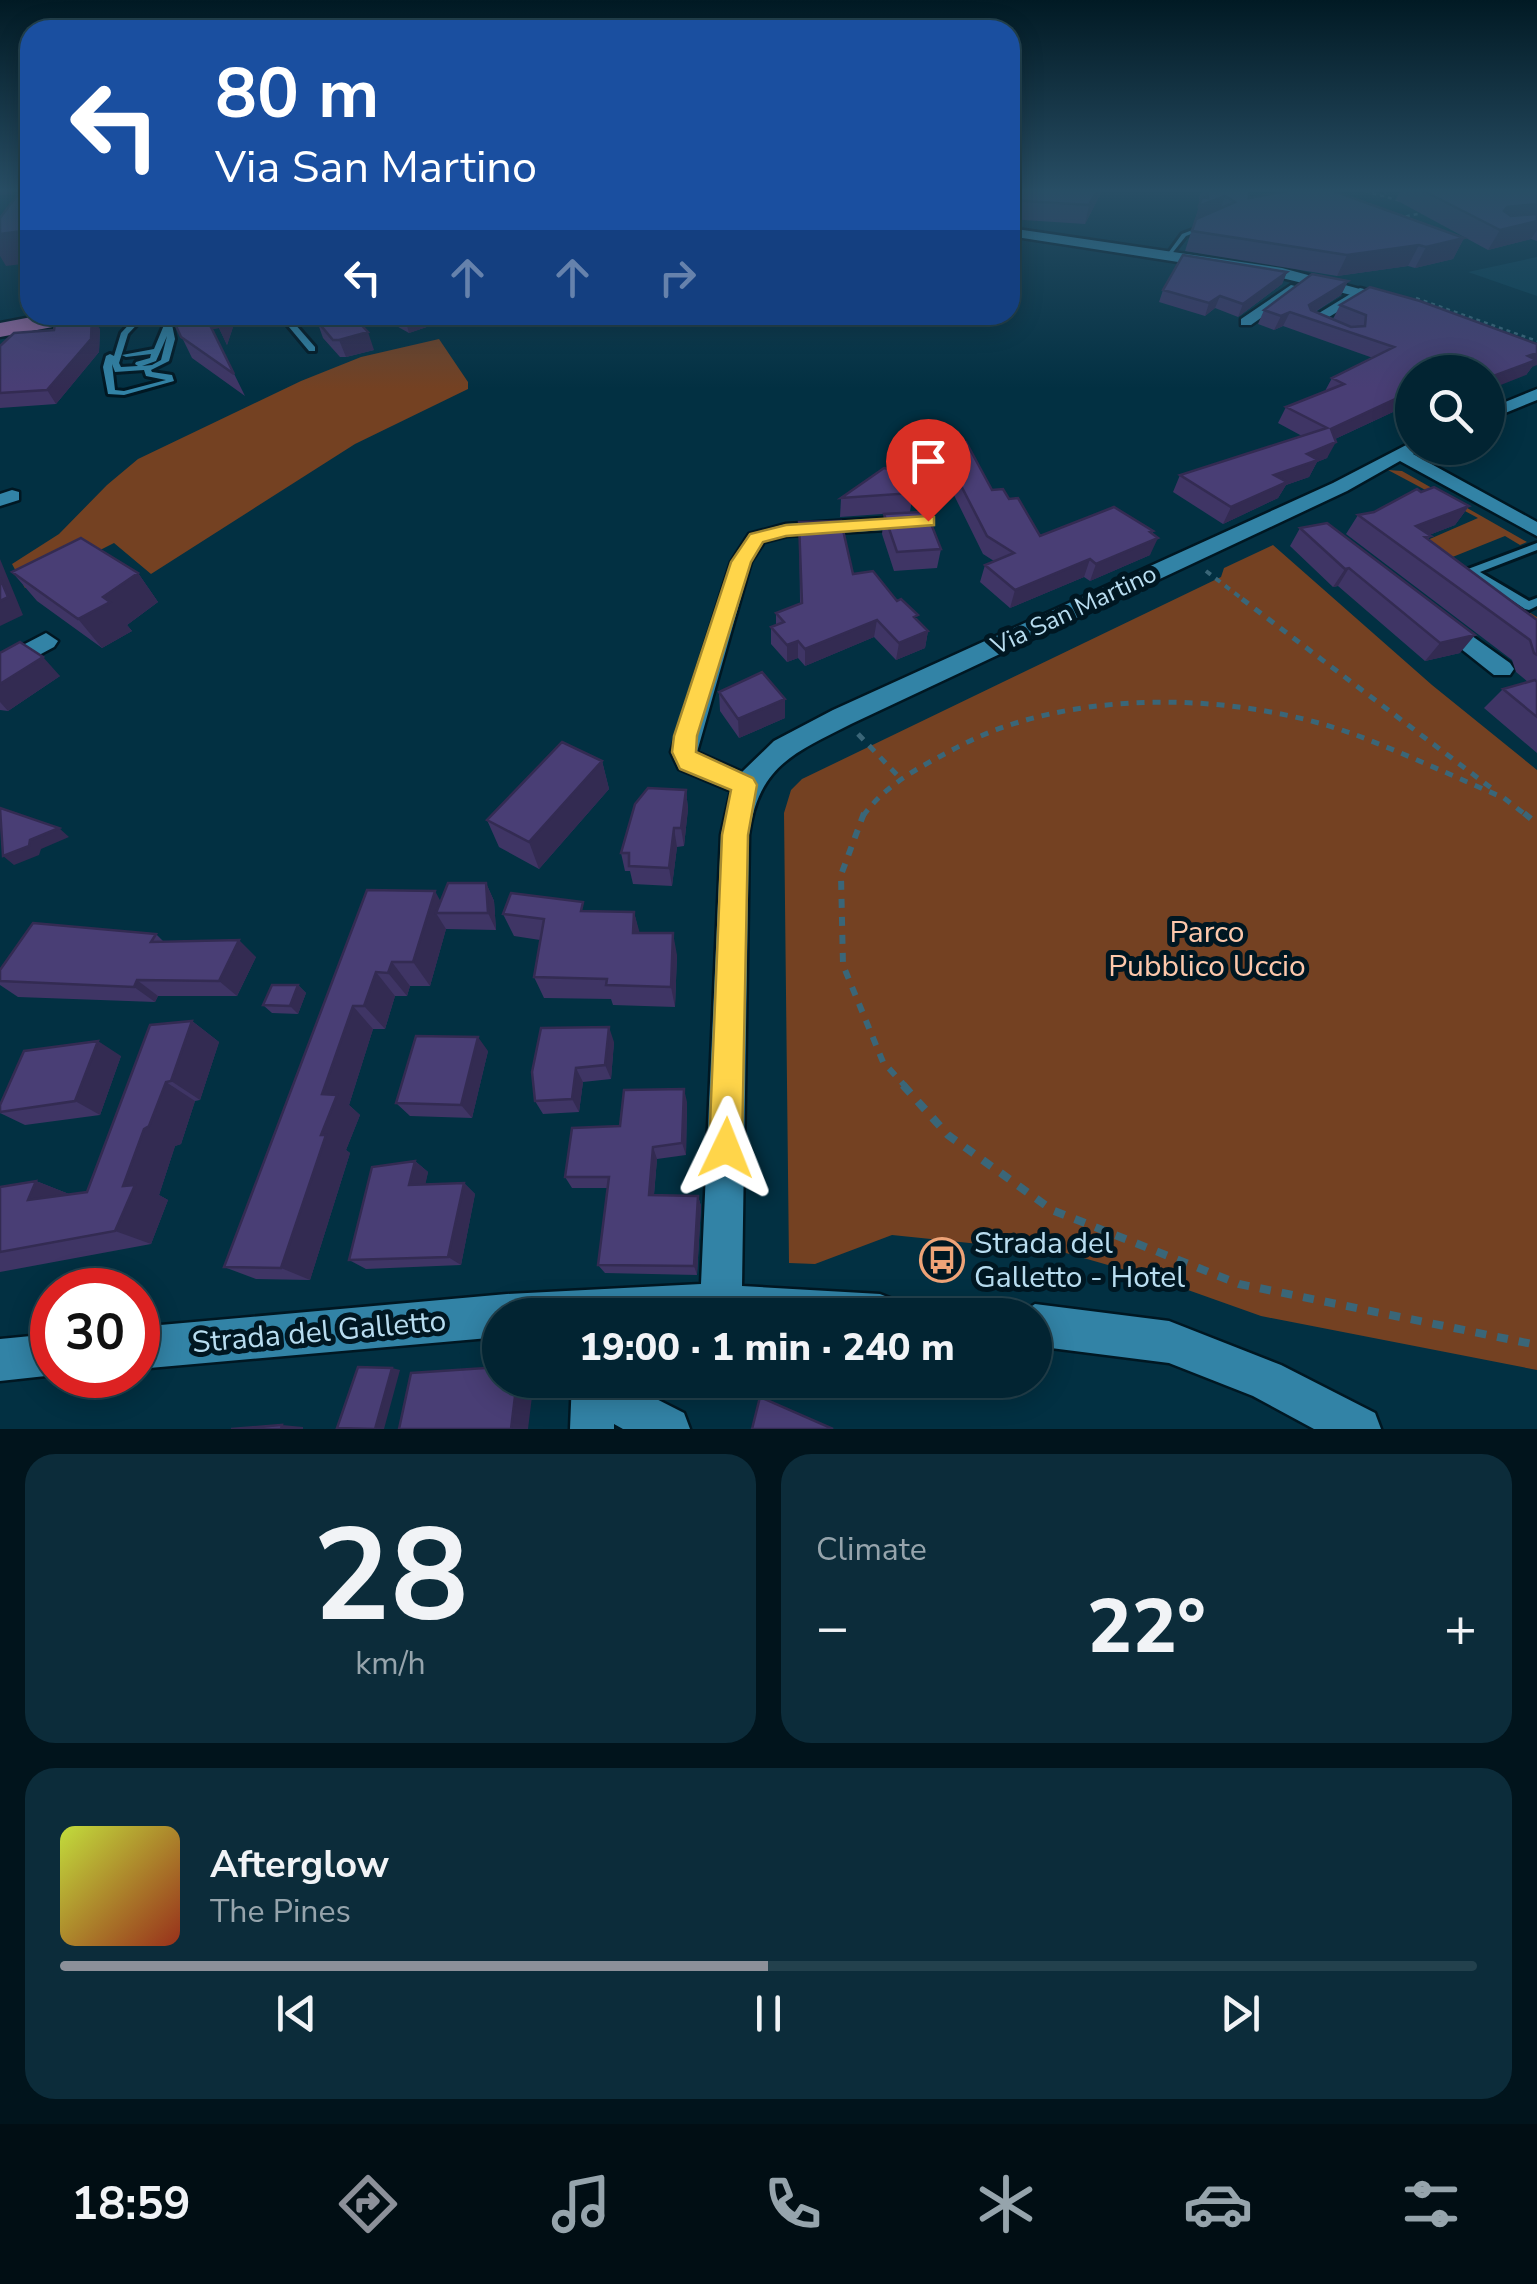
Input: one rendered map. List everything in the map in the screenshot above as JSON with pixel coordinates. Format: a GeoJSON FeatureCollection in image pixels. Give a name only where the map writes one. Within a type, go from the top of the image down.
{"type":"FeatureCollection","features":[{"type":"Feature","properties":{"kind":"main road"},"geometry":{"type":"LineString","coordinates":[[0,330],[26,325]]}},
{"type":"Feature","properties":{"kind":"street"},"geometry":{"type":"LineString","coordinates":[[1172,256],[1306,278],[1424,309]]}},
{"type":"Feature","properties":{"kind":"street"},"geometry":{"type":"LineString","coordinates":[[1246,322],[1306,278]]}},
{"type":"Feature","properties":{"kind":"street"},"geometry":{"type":"LineString","coordinates":[[1350,335],[1312,321],[1365,291]]}},
{"type":"Feature","properties":{"kind":"street"},"geometry":{"type":"LineString","coordinates":[[1505,408],[1537,394]]}},
{"type":"Feature","properties":{"kind":"street","name":"Via San Martino"},"geometry":{"type":"LineString","coordinates":[[745,785],[772,756],[842,717],[1188,558],[1300,514],[1395,456]]}},
{"type":"Feature","properties":{"kind":"street"},"geometry":{"type":"LineString","coordinates":[[1430,465],[1537,530]]}},
{"type":"Feature","properties":{"kind":"street"},"geometry":{"type":"LineString","coordinates":[[721,1298],[735,835],[745,785],[688,762],[684,752],[686,736],[741,562],[756,538],[786,530],[928,521]]}},
{"type":"Feature","properties":{"kind":"street"},"geometry":{"type":"LineString","coordinates":[[1427,612],[1502,669]]}},
{"type":"Feature","properties":{"kind":"street"},"geometry":{"type":"LineString","coordinates":[[0,668],[46,640]]}},
{"type":"Feature","properties":{"kind":"street","name":"Strada del Galletto"},"geometry":{"type":"LineString","coordinates":[[160,1346],[482,1317]]}},
{"type":"Feature","properties":{"kind":"street"},"geometry":{"type":"LineString","coordinates":[[1052,1327],[1169,1342],[1266,1380],[1358,1429]]}},
{"type":"Feature","properties":{"kind":"street"},"geometry":{"type":"LineString","coordinates":[[0,1360],[30,1357]]}},
{"type":"Feature","properties":{"kind":"street"},"geometry":{"type":"LineString","coordinates":[[592,1399],[668,1429]]}},
{"type":"Feature","properties":{"kind":"lane"},"geometry":{"type":"LineString","coordinates":[[123,338],[116,369],[150,371],[170,379],[163,386],[111,392],[107,362],[123,338],[134,325]]}},
{"type":"Feature","properties":{"kind":"lane"},"geometry":{"type":"LineString","coordinates":[[138,325],[126,355],[156,351],[165,325]]}},
{"type":"Feature","properties":{"kind":"lane"},"geometry":{"type":"LineString","coordinates":[[110,388],[139,384],[166,361],[171,340],[168,325]]}},
{"type":"Feature","properties":{"kind":"lane"},"geometry":{"type":"LineString","coordinates":[[291,325],[312,350]]}},
{"type":"Feature","properties":{"kind":"lane"},"geometry":{"type":"LineString","coordinates":[[1537,546],[1472,571],[1529,606],[1537,602]]}},
{"type":"Feature","properties":{"kind":"path"},"geometry":{"type":"LineString","coordinates":[[1188,558],[1537,824]]}},
{"type":"Feature","properties":{"kind":"path"},"geometry":{"type":"LineString","coordinates":[[1504,798],[1354,734],[1269,713],[1173,701],[1088,706],[983,734],[900,778],[864,813],[840,875],[843,965],[883,1062],[948,1136],[1052,1210],[1239,1284],[1537,1345]]}},
{"type":"Feature","properties":{"kind":"path"},"geometry":{"type":"LineString","coordinates":[[842,717],[900,778]]}},
{"type":"Feature","properties":{"kind":"shaded area"},"geometry":{"type":"Polygon","coordinates":[[[1537,257],[1537,296],[1468,272],[1537,257]]]}},
{"type":"Feature","properties":{"kind":"green space"},"geometry":{"type":"Polygon","coordinates":[[[439,339],[468,382],[468,389],[355,444],[151,574],[114,543],[25,588],[12,564],[59,534],[138,459],[301,381],[361,357],[439,339]]]}},
{"type":"Feature","properties":{"kind":"green space"},"geometry":{"type":"Polygon","coordinates":[[[1388,470],[1402,471],[1527,542],[1520,545],[1505,536],[1445,560],[1537,617],[1537,638],[1409,548],[1478,518],[1388,470]]]}},
{"type":"Feature","properties":{"kind":"green space","name":"Parco Pubblico Uccio"},"geometry":{"type":"Polygon","coordinates":[[[1273,545],[1432,685],[1537,770],[1537,1370],[1261,1316],[1157,1279],[1066,1253],[892,1235],[815,1264],[789,1263],[784,813],[791,790],[802,779],[1221,577],[1224,568],[1273,545]]]}},
{"type":"Feature","properties":{"kind":"building"},"geometry":{"type":"Polygon","coordinates":[[[1183,256],[1287,272],[1243,304],[1220,296],[1209,303],[1163,290],[1183,256]]]}},
{"type":"Feature","properties":{"kind":"building"},"geometry":{"type":"Polygon","coordinates":[[[1312,274],[1348,281],[1309,305],[1311,310],[1351,327],[1365,326],[1366,315],[1340,305],[1370,287],[1537,344],[1537,353],[1528,356],[1536,360],[1505,372],[1505,355],[1395,355],[1395,399],[1331,429],[1336,442],[1307,454],[1318,460],[1274,475],[1287,482],[1231,507],[1180,475],[1327,428],[1286,407],[1344,384],[1332,378],[1394,347],[1290,312],[1281,316],[1264,310],[1312,274]]]}},
{"type":"Feature","properties":{"kind":"building"},"geometry":{"type":"Polygon","coordinates":[[[55,325],[92,325],[91,339],[47,390],[0,393],[0,346],[14,333],[54,330],[55,325]]]}},
{"type":"Feature","properties":{"kind":"building"},"geometry":{"type":"Polygon","coordinates":[[[176,325],[210,325],[234,374],[181,337],[176,325]]]}},
{"type":"Feature","properties":{"kind":"building"},"geometry":{"type":"Polygon","coordinates":[[[320,325],[361,325],[368,332],[339,340],[333,340],[320,325]]]}},
{"type":"Feature","properties":{"kind":"building"},"geometry":{"type":"Polygon","coordinates":[[[966,442],[992,490],[1003,489],[1009,499],[1018,498],[1040,536],[1114,507],[1158,538],[1096,564],[1090,559],[1015,590],[985,565],[1014,553],[987,536],[953,470],[942,471],[929,445],[966,442]]]}},
{"type":"Feature","properties":{"kind":"building"},"geometry":{"type":"Polygon","coordinates":[[[884,468],[904,473],[913,493],[841,498],[884,468]]]}},
{"type":"Feature","properties":{"kind":"building"},"geometry":{"type":"Polygon","coordinates":[[[1434,487],[1469,506],[1416,526],[1431,536],[1425,537],[1537,620],[1537,655],[1530,640],[1358,515],[1374,512],[1417,489],[1421,492],[1434,487]]]}},
{"type":"Feature","properties":{"kind":"building"},"geometry":{"type":"Polygon","coordinates":[[[921,512],[928,516],[941,549],[897,552],[884,514],[921,512]]]}},
{"type":"Feature","properties":{"kind":"building"},"geometry":{"type":"Polygon","coordinates":[[[841,521],[853,574],[873,571],[897,601],[901,599],[918,615],[914,617],[928,631],[899,643],[877,620],[805,649],[798,641],[787,645],[771,627],[784,622],[776,613],[802,603],[799,522],[841,521]]]}},
{"type":"Feature","properties":{"kind":"building"},"geometry":{"type":"Polygon","coordinates":[[[1327,523],[1475,635],[1440,643],[1349,568],[1345,569],[1300,528],[1327,523]]]}},
{"type":"Feature","properties":{"kind":"building"},"geometry":{"type":"Polygon","coordinates":[[[81,538],[138,573],[103,597],[110,602],[78,619],[12,572],[81,538]]]}},
{"type":"Feature","properties":{"kind":"building"},"geometry":{"type":"Polygon","coordinates":[[[0,578],[8,597],[0,601],[0,578]]]}},
{"type":"Feature","properties":{"kind":"building"},"geometry":{"type":"Polygon","coordinates":[[[20,642],[43,657],[0,684],[0,653],[20,642]]]}},
{"type":"Feature","properties":{"kind":"building"},"geometry":{"type":"Polygon","coordinates":[[[762,672],[785,699],[738,719],[719,692],[762,672]]]}},
{"type":"Feature","properties":{"kind":"building"},"geometry":{"type":"Polygon","coordinates":[[[1537,682],[1537,717],[1503,689],[1537,682]]]}},
{"type":"Feature","properties":{"kind":"building"},"geometry":{"type":"Polygon","coordinates":[[[562,742],[602,761],[529,842],[487,820],[562,742]]]}},
{"type":"Feature","properties":{"kind":"building"},"geometry":{"type":"Polygon","coordinates":[[[648,788],[686,790],[681,828],[674,828],[669,868],[629,866],[629,853],[621,853],[635,804],[648,788]]]}},
{"type":"Feature","properties":{"kind":"building"},"geometry":{"type":"Polygon","coordinates":[[[0,808],[59,828],[3,856],[0,808]]]}},
{"type":"Feature","properties":{"kind":"building"},"geometry":{"type":"Polygon","coordinates":[[[448,883],[486,883],[488,913],[436,913],[448,883]]]}},
{"type":"Feature","properties":{"kind":"building"},"geometry":{"type":"Polygon","coordinates":[[[367,890],[435,891],[413,962],[392,962],[388,973],[376,972],[364,1006],[353,1006],[322,1094],[337,1095],[281,1268],[224,1267],[367,890]]]}},
{"type":"Feature","properties":{"kind":"building"},"geometry":{"type":"Polygon","coordinates":[[[511,893],[583,902],[581,911],[634,912],[633,933],[673,933],[671,987],[606,985],[607,979],[534,977],[544,919],[503,914],[511,893]]]}},
{"type":"Feature","properties":{"kind":"building"},"geometry":{"type":"Polygon","coordinates":[[[33,923],[156,934],[151,942],[239,940],[219,981],[137,980],[134,987],[0,981],[0,970],[33,923]]]}},
{"type":"Feature","properties":{"kind":"building"},"geometry":{"type":"Polygon","coordinates":[[[272,985],[298,985],[290,1006],[263,1005],[272,985]]]}},
{"type":"Feature","properties":{"kind":"building"},"geometry":{"type":"Polygon","coordinates":[[[192,1021],[171,1081],[166,1082],[149,1126],[144,1129],[123,1186],[135,1185],[115,1231],[0,1252],[0,1187],[36,1181],[28,1200],[87,1192],[150,1025],[192,1021]]]}},
{"type":"Feature","properties":{"kind":"building"},"geometry":{"type":"Polygon","coordinates":[[[609,1027],[605,1065],[576,1068],[572,1099],[535,1101],[532,1072],[541,1028],[609,1027]]]}},
{"type":"Feature","properties":{"kind":"building"},"geometry":{"type":"Polygon","coordinates":[[[416,1036],[478,1037],[461,1105],[396,1103],[416,1036]]]}},
{"type":"Feature","properties":{"kind":"building"},"geometry":{"type":"Polygon","coordinates":[[[98,1041],[75,1101],[0,1112],[24,1051],[98,1041]]]}},
{"type":"Feature","properties":{"kind":"building"},"geometry":{"type":"Polygon","coordinates":[[[684,1089],[682,1143],[653,1147],[649,1195],[698,1196],[694,1266],[598,1265],[609,1177],[565,1177],[572,1128],[620,1126],[624,1090],[684,1089]]]}},
{"type":"Feature","properties":{"kind":"building"},"geometry":{"type":"Polygon","coordinates":[[[415,1161],[409,1185],[464,1183],[448,1257],[349,1260],[372,1167],[415,1161]]]}},
{"type":"Feature","properties":{"kind":"building"},"geometry":{"type":"Polygon","coordinates":[[[358,1367],[392,1368],[375,1429],[337,1428],[358,1367]]]}},
{"type":"Feature","properties":{"kind":"building"},"geometry":{"type":"Polygon","coordinates":[[[482,1368],[482,1398],[515,1398],[511,1429],[399,1429],[411,1373],[482,1368]]]}},
{"type":"Feature","properties":{"kind":"building"},"geometry":{"type":"Polygon","coordinates":[[[762,1398],[833,1429],[752,1429],[762,1398]]]}},
{"type":"Feature","properties":{"kind":"building"},"geometry":{"type":"Polygon","coordinates":[[[282,1425],[281,1429],[231,1429],[282,1425]]]}},
{"type":"Feature","properties":{"kind":"place","name":"Strada del Galletto - Hotel"},"geometry":{"type":"Point","coordinates":[942,1260]}},
{"type":"Feature","properties":{"kind":"route"},"geometry":{"type":"LineString","coordinates":[[726,1148],[736,815],[745,785],[688,762],[684,752],[741,562],[756,538],[786,530],[928,521]]}}]}
